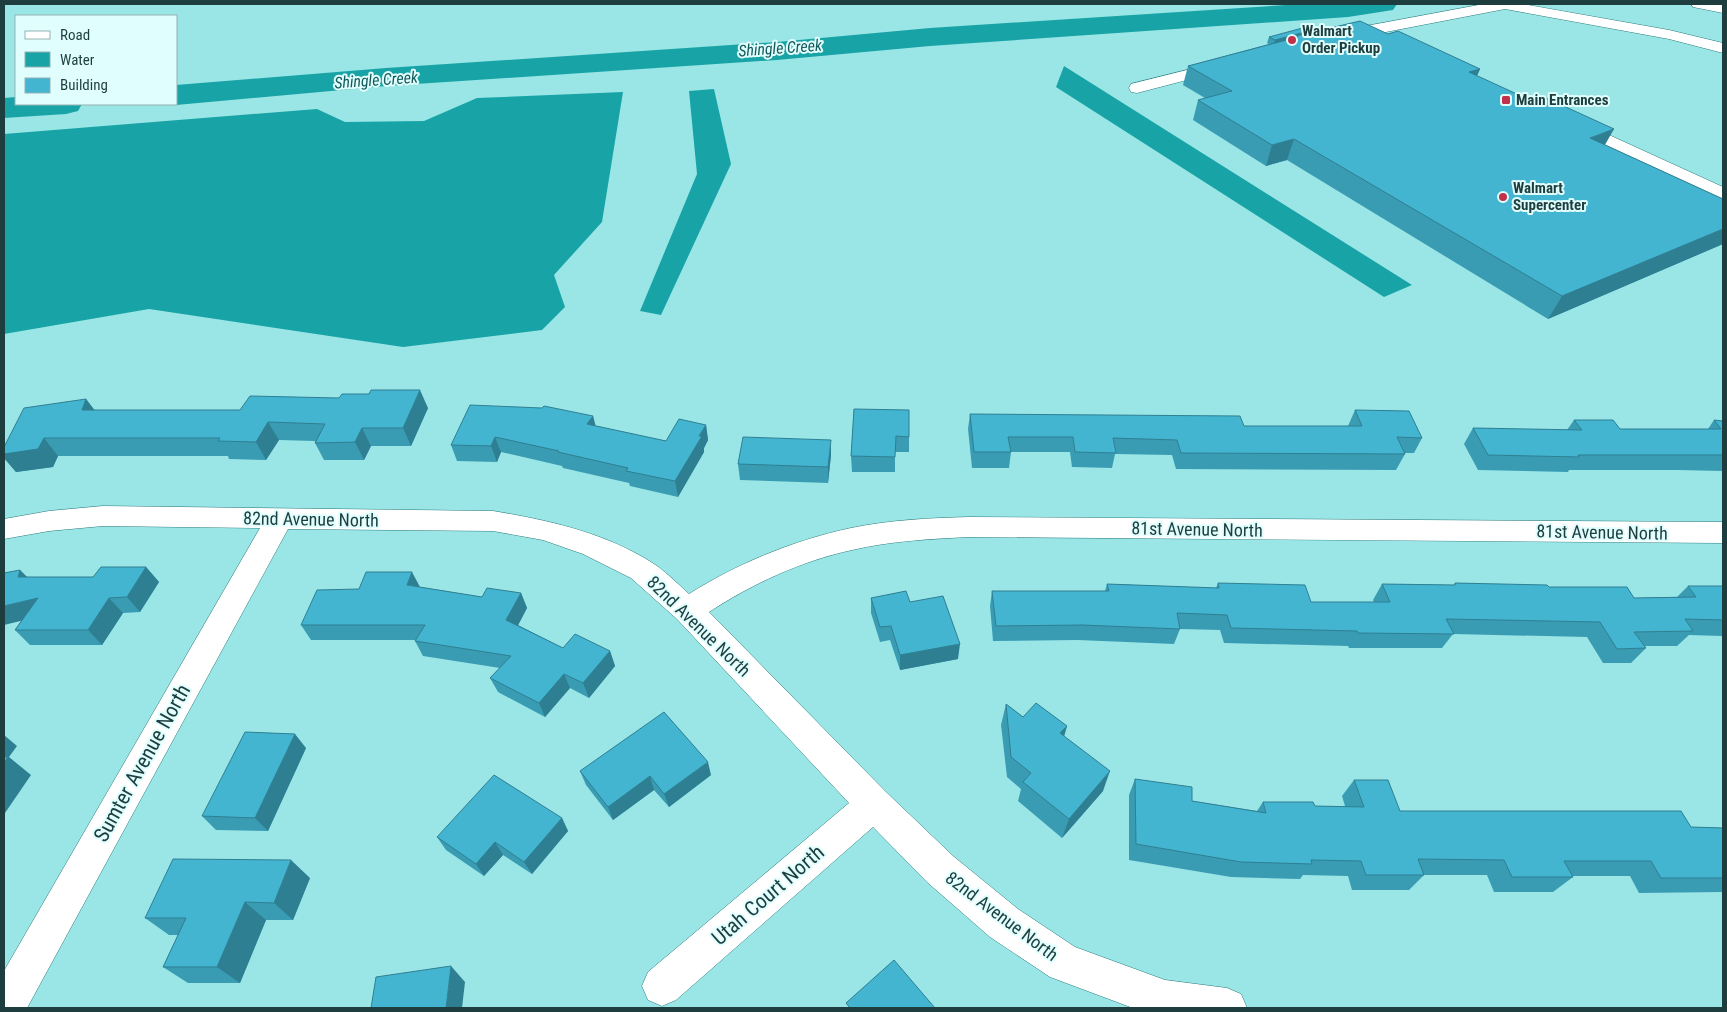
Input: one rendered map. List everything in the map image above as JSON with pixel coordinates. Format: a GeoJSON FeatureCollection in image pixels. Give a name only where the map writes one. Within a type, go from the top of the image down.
{"type":"FeatureCollection","features":[{"type":"Feature","properties":{"kind":"street"},"geometry":{"type":"LineString","coordinates":[[1327,39],[1370,29],[1505,4],[1541,13],[1689,38],[1723,48]]}},
{"type":"Feature","properties":{"kind":"street"},"geometry":{"type":"LineString","coordinates":[[1698,4],[1723,9]]}},
{"type":"Feature","properties":{"kind":"street"},"geometry":{"type":"LineString","coordinates":[[1370,29],[1396,41]]}},
{"type":"Feature","properties":{"kind":"street"},"geometry":{"type":"LineString","coordinates":[[1137,88],[1241,61]]}},
{"type":"Feature","properties":{"kind":"street"},"geometry":{"type":"LineString","coordinates":[[1558,116],[1723,194]]}},
{"type":"Feature","properties":{"kind":"street","name":"82nd Avenue North"},"geometry":{"type":"LineString","coordinates":[[4,530],[49,521],[103,516],[493,521],[545,530],[593,546],[641,570],[688,610],[874,804],[940,869],[1004,923],[1064,963],[1165,1000],[1227,1008]]}},
{"type":"Feature","properties":{"kind":"street","name":"Sumter Avenue North"},"geometry":{"type":"LineString","coordinates":[[5,1008],[279,518]]}},
{"type":"Feature","properties":{"kind":"street","name":"81st Avenue North"},"geometry":{"type":"LineString","coordinates":[[688,610],[730,583],[795,556],[851,539],[909,530],[969,527],[1723,533]]}},
{"type":"Feature","properties":{"kind":"street","name":"Utah Court North"},"geometry":{"type":"LineString","coordinates":[[662,986],[874,804]]}},
{"type":"Feature","properties":{"kind":"water"},"geometry":{"type":"Polygon","coordinates":[[[1064,66],[1412,285],[1384,297],[1056,87],[1064,66]]]}},
{"type":"Feature","properties":{"kind":"water"},"geometry":{"type":"Polygon","coordinates":[[[714,89],[731,164],[661,315],[640,311],[697,174],[689,91],[714,89]]]}},
{"type":"Feature","properties":{"kind":"water"},"geometry":{"type":"Polygon","coordinates":[[[623,92],[602,222],[554,275],[565,307],[542,330],[403,347],[149,309],[4,334],[4,134],[317,109],[345,122],[424,121],[477,98],[623,92]]]}},
{"type":"Feature","properties":{"kind":"building","name":"Walmart Supercenter"},"geometry":{"type":"Polygon","coordinates":[[[1360,21],[1388,34],[1398,31],[1480,69],[1469,72],[1532,101],[1544,97],[1614,129],[1590,138],[1723,199],[1723,229],[1562,296],[1294,139],[1272,145],[1198,100],[1232,91],[1188,66],[1298,37],[1296,36],[1360,21]]]}},
{"type":"Feature","properties":{"kind":"building"},"geometry":{"type":"Polygon","coordinates":[[[1310,26],[1316,29],[1275,40],[1269,37],[1310,26]]]}},
{"type":"Feature","properties":{"kind":"building"},"geometry":{"type":"Polygon","coordinates":[[[371,390],[420,390],[403,428],[362,428],[355,442],[315,443],[325,424],[268,422],[256,442],[218,441],[220,438],[44,438],[38,449],[4,454],[4,447],[24,408],[86,399],[82,410],[240,410],[250,396],[339,398],[342,394],[369,394],[371,390]]]}},
{"type":"Feature","properties":{"kind":"building"},"geometry":{"type":"Polygon","coordinates":[[[470,405],[542,408],[544,406],[593,416],[587,424],[666,441],[679,419],[706,425],[699,436],[702,436],[675,481],[626,471],[628,468],[495,437],[491,446],[451,445],[470,405]]]}},
{"type":"Feature","properties":{"kind":"building"},"geometry":{"type":"Polygon","coordinates":[[[854,409],[909,410],[909,437],[896,436],[895,457],[851,456],[854,409]]]}},
{"type":"Feature","properties":{"kind":"building"},"geometry":{"type":"Polygon","coordinates":[[[1355,410],[1409,411],[1422,438],[1397,437],[1405,454],[1181,453],[1177,440],[1113,438],[1116,453],[1075,452],[1073,437],[1008,437],[1011,452],[974,452],[970,414],[1240,416],[1244,426],[1362,426],[1355,410]]]}},
{"type":"Feature","properties":{"kind":"building"},"geometry":{"type":"Polygon","coordinates":[[[1574,420],[1613,420],[1620,429],[1721,429],[1714,420],[1723,421],[1723,455],[1578,455],[1579,457],[1488,455],[1473,428],[1582,430],[1574,420]]]}},
{"type":"Feature","properties":{"kind":"building"},"geometry":{"type":"Polygon","coordinates":[[[743,437],[831,440],[828,467],[738,464],[743,437]]]}},
{"type":"Feature","properties":{"kind":"building"},"geometry":{"type":"Polygon","coordinates":[[[101,567],[146,567],[127,597],[109,598],[88,630],[15,630],[38,598],[4,606],[4,573],[20,570],[18,577],[93,577],[101,567]]]}},
{"type":"Feature","properties":{"kind":"building"},"geometry":{"type":"Polygon","coordinates":[[[366,572],[412,572],[407,585],[482,597],[487,588],[521,593],[506,620],[563,648],[575,634],[610,651],[583,683],[564,674],[539,703],[490,678],[511,656],[415,641],[425,625],[301,625],[317,590],[359,589],[366,572]]]}},
{"type":"Feature","properties":{"kind":"building"},"geometry":{"type":"Polygon","coordinates":[[[1218,583],[1305,585],[1311,602],[1390,602],[1382,584],[1455,585],[1455,583],[1547,585],[1549,587],[1627,587],[1634,598],[1696,597],[1688,586],[1723,586],[1723,620],[1685,619],[1693,631],[1634,632],[1646,648],[1617,649],[1600,622],[1446,619],[1454,634],[1358,633],[1357,631],[1231,628],[1227,615],[1177,613],[1180,629],[1082,625],[996,626],[992,591],[1109,591],[1107,584],[1219,588],[1218,583]]]}},
{"type":"Feature","properties":{"kind":"building"},"geometry":{"type":"Polygon","coordinates":[[[906,591],[910,602],[943,596],[960,644],[900,655],[891,626],[880,627],[871,598],[906,591]]]}},
{"type":"Feature","properties":{"kind":"building"},"geometry":{"type":"Polygon","coordinates":[[[1036,703],[1067,726],[1060,733],[1110,771],[1069,819],[1023,782],[1031,773],[1011,757],[1006,704],[1023,717],[1036,703]]]}},
{"type":"Feature","properties":{"kind":"building"},"geometry":{"type":"Polygon","coordinates":[[[664,712],[708,762],[664,794],[650,776],[608,807],[580,771],[664,712]]]}},
{"type":"Feature","properties":{"kind":"building"},"geometry":{"type":"Polygon","coordinates":[[[245,732],[295,734],[255,818],[202,816],[245,732]]]}},
{"type":"Feature","properties":{"kind":"building"},"geometry":{"type":"Polygon","coordinates":[[[494,775],[562,818],[524,862],[495,842],[476,864],[437,837],[494,775]]]}},
{"type":"Feature","properties":{"kind":"building"},"geometry":{"type":"Polygon","coordinates":[[[1135,779],[1192,787],[1192,801],[1266,813],[1263,802],[1313,802],[1315,806],[1364,807],[1354,780],[1388,780],[1400,811],[1681,811],[1691,827],[1723,828],[1723,878],[1661,878],[1651,861],[1564,861],[1573,877],[1512,877],[1504,860],[1418,859],[1424,875],[1366,875],[1361,861],[1311,860],[1312,864],[1241,862],[1136,844],[1135,779]]]}},
{"type":"Feature","properties":{"kind":"building"},"geometry":{"type":"Polygon","coordinates":[[[173,859],[291,860],[274,903],[245,902],[217,967],[163,967],[186,918],[145,918],[173,859]]]}},
{"type":"Feature","properties":{"kind":"building"},"geometry":{"type":"Polygon","coordinates":[[[894,960],[935,1008],[850,1008],[846,1003],[894,960]]]}},
{"type":"Feature","properties":{"kind":"building"},"geometry":{"type":"Polygon","coordinates":[[[451,966],[446,1008],[371,1008],[376,977],[451,966]]]}},
{"type":"Feature","properties":{"kind":"waterway","name":"Shingle Creek"},"geometry":{"type":"LineString","coordinates":[[178,95],[386,77],[777,51],[930,37],[1348,9],[1383,4]]}},
{"type":"Feature","properties":{"kind":"waterway","name":"Shingle Creek"},"geometry":{"type":"LineString","coordinates":[[4,108],[50,105]]}},
{"type":"Feature","properties":{"kind":"place","name":"Walmart Order Pickup"},"geometry":{"type":"Point","coordinates":[1292,40]}},
{"type":"Feature","properties":{"kind":"place","name":"Main Entrances"},"geometry":{"type":"Point","coordinates":[1506,100]}},
{"type":"Feature","properties":{"kind":"place","name":"Walmart Supercenter"},"geometry":{"type":"Point","coordinates":[1503,197]}}]}
